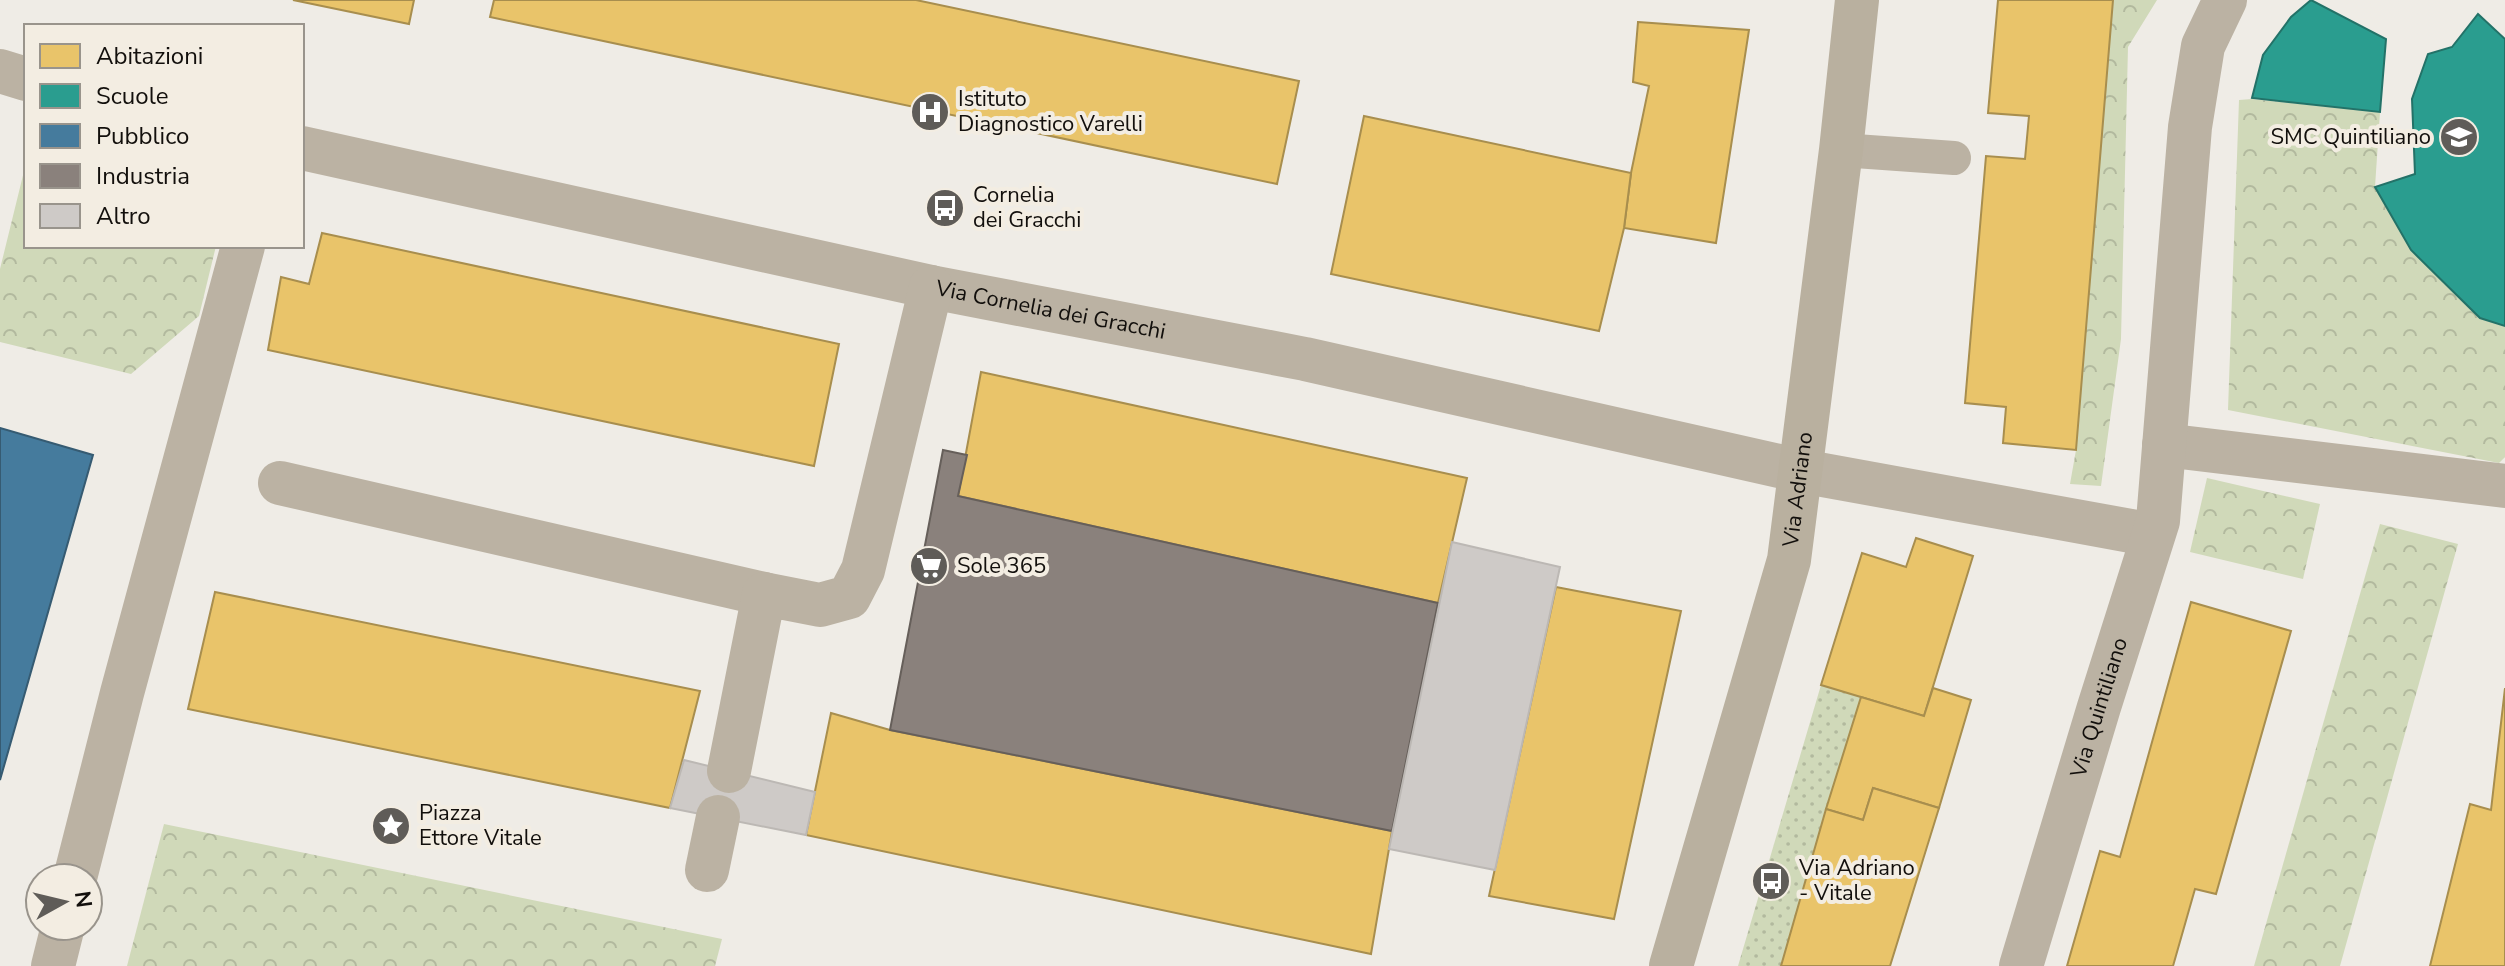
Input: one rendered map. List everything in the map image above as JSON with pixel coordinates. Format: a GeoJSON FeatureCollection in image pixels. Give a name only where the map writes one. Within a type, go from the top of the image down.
{"type":"FeatureCollection","features":[{"type":"Feature","properties":{"kind":"street","name":"Via Adriano"},"geometry":{"type":"LineString","coordinates":[[1671,966],[1789,560],[1857,0]]}},
{"type":"Feature","properties":{"kind":"street","name":"Via Quintiliano"},"geometry":{"type":"LineString","coordinates":[[2021,966],[2158,521],[2190,127],[2203,46],[2225,0]]}},
{"type":"Feature","properties":{"kind":"street"},"geometry":{"type":"LineString","coordinates":[[0,71],[24,78]]}},
{"type":"Feature","properties":{"kind":"street","name":"Via Cornelia dei Gracchi"},"geometry":{"type":"LineString","coordinates":[[304,148],[931,287],[1305,359],[1801,471],[2153,535]]}},
{"type":"Feature","properties":{"kind":"street"},"geometry":{"type":"LineString","coordinates":[[79,862],[242,248]]}},
{"type":"Feature","properties":{"kind":"street"},"geometry":{"type":"LineString","coordinates":[[280,483],[764,594],[820,605],[849,597],[863,570],[931,287]]}},
{"type":"Feature","properties":{"kind":"street"},"geometry":{"type":"LineString","coordinates":[[2164,445],[2505,486]]}},
{"type":"Feature","properties":{"kind":"street"},"geometry":{"type":"LineString","coordinates":[[729,771],[764,594]]}},
{"type":"Feature","properties":{"kind":"street"},"geometry":{"type":"LineString","coordinates":[[707,870],[718,817]]}},
{"type":"Feature","properties":{"kind":"street"},"geometry":{"type":"LineString","coordinates":[[53,966],[59,942]]}},
{"type":"Feature","properties":{"kind":"lane"},"geometry":{"type":"LineString","coordinates":[[1841,150],[1954,158]]}},
{"type":"Feature","properties":{"kind":"green space"},"geometry":{"type":"Polygon","coordinates":[[[2113,0],[2157,0],[2128,47],[2121,339],[2101,486],[2070,484],[2076,450],[2113,0]]]}},
{"type":"Feature","properties":{"kind":"green space"},"geometry":{"type":"Polygon","coordinates":[[[2239,100],[2380,112],[2375,187],[2411,250],[2480,318],[2505,326],[2505,457],[2499,463],[2228,410],[2239,100]]]}},
{"type":"Feature","properties":{"kind":"green space"},"geometry":{"type":"Polygon","coordinates":[[[24,171],[24,248],[216,248],[199,316],[131,374],[0,342],[0,269],[24,171]]]}},
{"type":"Feature","properties":{"kind":"green space"},"geometry":{"type":"Polygon","coordinates":[[[2207,478],[2320,504],[2303,579],[2190,552],[2207,478]]]}},
{"type":"Feature","properties":{"kind":"green space"},"geometry":{"type":"Polygon","coordinates":[[[2380,524],[2458,544],[2340,966],[2254,966],[2380,524]]]}},
{"type":"Feature","properties":{"kind":"green space"},"geometry":{"type":"Polygon","coordinates":[[[1821,685],[1861,697],[1781,966],[1738,966],[1821,685]]]}},
{"type":"Feature","properties":{"kind":"green space"},"geometry":{"type":"Polygon","coordinates":[[[164,824],[722,939],[715,966],[127,966],[164,824]]]}},
{"type":"Feature","properties":{"kind":"building: Abitazioni"},"geometry":{"type":"Polygon","coordinates":[[[293,0],[414,0],[409,24],[293,0]]]}},
{"type":"Feature","properties":{"kind":"building: Abitazioni"},"geometry":{"type":"Polygon","coordinates":[[[494,0],[916,0],[1299,81],[1277,184],[490,17],[494,0]]]}},
{"type":"Feature","properties":{"kind":"building: Abitazioni"},"geometry":{"type":"Polygon","coordinates":[[[1998,0],[2113,0],[2076,450],[2003,443],[2006,407],[1965,403],[1986,156],[2025,159],[2029,116],[1988,113],[1998,0]]]}},
{"type":"Feature","properties":{"kind":"building: Abitazioni"},"geometry":{"type":"Polygon","coordinates":[[[1638,22],[1749,30],[1716,243],[1624,228],[1631,173],[1649,86],[1633,82],[1638,22]]]}},
{"type":"Feature","properties":{"kind":"building: Abitazioni"},"geometry":{"type":"Polygon","coordinates":[[[1364,116],[1631,173],[1624,228],[1599,331],[1331,274],[1364,116]]]}},
{"type":"Feature","properties":{"kind":"building: Abitazioni"},"geometry":{"type":"Polygon","coordinates":[[[322,233],[839,344],[814,466],[268,350],[281,277],[309,284],[322,233]]]}},
{"type":"Feature","properties":{"kind":"building: Abitazioni"},"geometry":{"type":"Polygon","coordinates":[[[981,372],[1467,478],[1438,603],[958,496],[981,372]]]}},
{"type":"Feature","properties":{"kind":"building: Abitazioni"},"geometry":{"type":"Polygon","coordinates":[[[1916,538],[1973,556],[1924,716],[1821,685],[1862,553],[1906,567],[1916,538]]]}},
{"type":"Feature","properties":{"kind":"building: Abitazioni"},"geometry":{"type":"Polygon","coordinates":[[[1556,587],[1681,611],[1614,919],[1489,896],[1556,587]]]}},
{"type":"Feature","properties":{"kind":"building: Abitazioni"},"geometry":{"type":"Polygon","coordinates":[[[215,592],[700,691],[670,808],[188,709],[215,592]]]}},
{"type":"Feature","properties":{"kind":"building: Abitazioni"},"geometry":{"type":"Polygon","coordinates":[[[2191,602],[2291,631],[2216,894],[2195,889],[2173,966],[2067,966],[2100,851],[2120,857],[2191,602]]]}},
{"type":"Feature","properties":{"kind":"building: Abitazioni"},"geometry":{"type":"Polygon","coordinates":[[[1933,688],[1971,700],[1939,808],[1873,788],[1863,820],[1826,809],[1861,697],[1924,716],[1933,688]]]}},
{"type":"Feature","properties":{"kind":"building: Abitazioni"},"geometry":{"type":"Polygon","coordinates":[[[2505,688],[2505,966],[2430,966],[2470,804],[2491,810],[2505,688]]]}},
{"type":"Feature","properties":{"kind":"building: Abitazioni"},"geometry":{"type":"Polygon","coordinates":[[[831,713],[890,730],[1392,831],[1371,954],[806,835],[831,713]]]}},
{"type":"Feature","properties":{"kind":"building: Abitazioni"},"geometry":{"type":"Polygon","coordinates":[[[1873,788],[1939,808],[1890,966],[1781,966],[1826,809],[1863,820],[1873,788]]]}},
{"type":"Feature","properties":{"kind":"building: Scuole"},"geometry":{"type":"Polygon","coordinates":[[[2311,0],[2386,39],[2380,112],[2252,98],[2263,55],[2291,17],[2311,0]]]}},
{"type":"Feature","properties":{"kind":"building: Scuole","name":"SMC Quintiliano"},"geometry":{"type":"Polygon","coordinates":[[[2478,14],[2505,39],[2505,326],[2480,318],[2411,250],[2375,187],[2415,174],[2412,99],[2428,54],[2452,47],[2478,14]]]}},
{"type":"Feature","properties":{"kind":"building: Pubblico"},"geometry":{"type":"Polygon","coordinates":[[[0,428],[93,455],[0,780],[0,428]]]}},
{"type":"Feature","properties":{"kind":"building: Industria"},"geometry":{"type":"Polygon","coordinates":[[[943,450],[967,455],[958,496],[1438,603],[1392,831],[890,730],[943,450]]]}},
{"type":"Feature","properties":{"kind":"building: Altro"},"geometry":{"type":"Polygon","coordinates":[[[1452,542],[1560,567],[1495,870],[1389,849],[1452,542]]]}},
{"type":"Feature","properties":{"kind":"building: Altro"},"geometry":{"type":"Polygon","coordinates":[[[684,760],[815,792],[806,835],[670,808],[684,760]]]}},
{"type":"Feature","properties":{"kind":"place","name":"Istituto Diagnostico Varelli"},"geometry":{"type":"Point","coordinates":[930,112]}},
{"type":"Feature","properties":{"kind":"place","name":"SMC Quintiliano"},"geometry":{"type":"Point","coordinates":[2459,137]}},
{"type":"Feature","properties":{"kind":"place","name":"Cornelia dei Gracchi"},"geometry":{"type":"Point","coordinates":[945,208]}},
{"type":"Feature","properties":{"kind":"place","name":"Sole 365"},"geometry":{"type":"Point","coordinates":[929,566]}},
{"type":"Feature","properties":{"kind":"place","name":"Piazza Ettore Vitale"},"geometry":{"type":"Point","coordinates":[391,826]}},
{"type":"Feature","properties":{"kind":"place","name":"Via Adriano - Vitale"},"geometry":{"type":"Point","coordinates":[1771,881]}}]}
